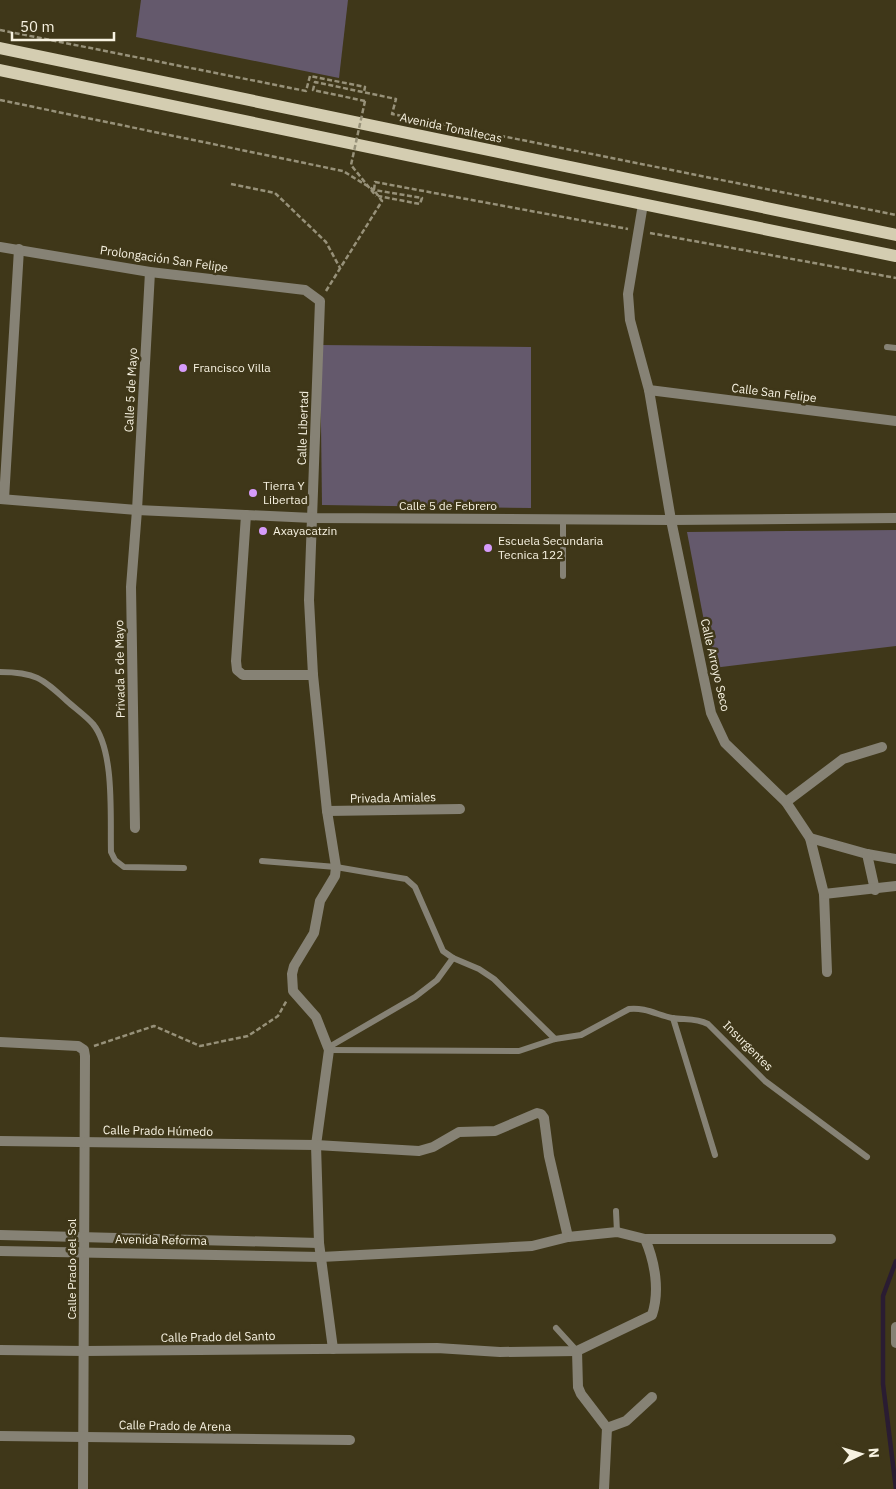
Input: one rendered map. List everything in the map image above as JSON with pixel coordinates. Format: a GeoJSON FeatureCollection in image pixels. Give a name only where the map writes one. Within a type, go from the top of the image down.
{"type":"FeatureCollection","features":[{"type":"Feature","properties":{"kind":"main road","name":"Avenida Tonaltecas"},"geometry":{"type":"LineString","coordinates":[[0,48],[896,235]]}},
{"type":"Feature","properties":{"kind":"main road"},"geometry":{"type":"LineString","coordinates":[[0,70],[896,256]]}},
{"type":"Feature","properties":{"kind":"street","name":"Calle Arroyo Seco"},"geometry":{"type":"LineString","coordinates":[[643,204],[628,294],[628,308],[649,390],[671,520],[711,713],[725,743],[786,802],[810,838],[824,894],[827,972]]}},
{"type":"Feature","properties":{"kind":"street","name":"Prolongación San Felipe"},"geometry":{"type":"LineString","coordinates":[[0,247],[150,272],[305,290],[320,302]]}},
{"type":"Feature","properties":{"kind":"street"},"geometry":{"type":"LineString","coordinates":[[2,499],[19,249]]}},
{"type":"Feature","properties":{"kind":"street","name":"Calle 5 de Mayo"},"geometry":{"type":"LineString","coordinates":[[137,510],[150,272]]}},
{"type":"Feature","properties":{"kind":"street","name":"Calle Libertad"},"geometry":{"type":"LineString","coordinates":[[320,302],[309,600],[313,675],[327,811],[336,867]]}},
{"type":"Feature","properties":{"kind":"street","name":"Calle San Felipe"},"geometry":{"type":"LineString","coordinates":[[649,390],[896,421]]}},
{"type":"Feature","properties":{"kind":"street","name":"Calle 5 de Febrero"},"geometry":{"type":"LineString","coordinates":[[2,499],[137,510],[313,518],[671,520],[896,518]]}},
{"type":"Feature","properties":{"kind":"street","name":"Privada 5 de Mayo"},"geometry":{"type":"LineString","coordinates":[[135,828],[131,586],[137,510]]}},
{"type":"Feature","properties":{"kind":"street"},"geometry":{"type":"LineString","coordinates":[[246,515],[236,660],[237,670],[243,675],[313,675]]}},
{"type":"Feature","properties":{"kind":"street"},"geometry":{"type":"LineString","coordinates":[[786,802],[843,759],[882,747]]}},
{"type":"Feature","properties":{"kind":"street","name":"Privada Amiales"},"geometry":{"type":"LineString","coordinates":[[327,811],[460,809]]}},
{"type":"Feature","properties":{"kind":"street"},"geometry":{"type":"LineString","coordinates":[[810,838],[867,854],[896,859]]}},
{"type":"Feature","properties":{"kind":"street"},"geometry":{"type":"LineString","coordinates":[[867,854],[875,890]]}},
{"type":"Feature","properties":{"kind":"street"},"geometry":{"type":"LineString","coordinates":[[333,1349],[319,1243],[316,1145],[329,1049],[316,1017],[293,991],[294,966],[314,933],[320,902],[335,876],[336,867]]}},
{"type":"Feature","properties":{"kind":"street"},"geometry":{"type":"LineString","coordinates":[[824,894],[875,890],[896,886]]}},
{"type":"Feature","properties":{"kind":"street"},"geometry":{"type":"LineString","coordinates":[[0,1042],[78,1046],[84,1050]]}},
{"type":"Feature","properties":{"kind":"street","name":"Calle Prado del Sol"},"geometry":{"type":"LineString","coordinates":[[83,1489],[84,1050]]}},
{"type":"Feature","properties":{"kind":"street","name":"Calle Prado Húmedo"},"geometry":{"type":"LineString","coordinates":[[0,1141],[316,1145],[418,1151],[433,1147],[459,1132],[495,1131],[537,1113],[541,1114],[544,1118],[549,1156],[568,1237]]}},
{"type":"Feature","properties":{"kind":"street","name":"Avenida Reforma"},"geometry":{"type":"LineString","coordinates":[[0,1251],[84,1251],[321,1257],[532,1246],[568,1237],[617,1232],[645,1239],[831,1240]]}},
{"type":"Feature","properties":{"kind":"street","name":"Avenida Reforma"},"geometry":{"type":"LineString","coordinates":[[0,1235],[319,1243]]}},
{"type":"Feature","properties":{"kind":"street"},"geometry":{"type":"LineString","coordinates":[[604,1489],[607,1428],[581,1394],[578,1387],[577,1351],[652,1316],[655,1307],[655,1274],[653,1256],[645,1239]]}},
{"type":"Feature","properties":{"kind":"street"},"geometry":{"type":"LineString","coordinates":[[896,1327],[896,1343]]}},
{"type":"Feature","properties":{"kind":"street","name":"Calle Prado del Santo"},"geometry":{"type":"LineString","coordinates":[[0,1350],[437,1348],[500,1352],[577,1351]]}},
{"type":"Feature","properties":{"kind":"street"},"geometry":{"type":"LineString","coordinates":[[607,1428],[626,1422],[652,1397]]}},
{"type":"Feature","properties":{"kind":"street","name":"Calle Prado de Arena"},"geometry":{"type":"LineString","coordinates":[[0,1436],[350,1440]]}},
{"type":"Feature","properties":{"kind":"lane"},"geometry":{"type":"LineString","coordinates":[[886,347],[896,348]]}},
{"type":"Feature","properties":{"kind":"lane"},"geometry":{"type":"LineString","coordinates":[[562,576],[563,519]]}},
{"type":"Feature","properties":{"kind":"lane"},"geometry":{"type":"LineString","coordinates":[[0,672],[22,672],[37,676],[51,686],[93,725],[102,740],[108,761],[110,852],[115,860],[124,867],[184,868]]}},
{"type":"Feature","properties":{"kind":"lane"},"geometry":{"type":"LineString","coordinates":[[262,861],[336,867],[406,879],[411,882],[415,887],[443,951],[452,958],[479,969],[494,979],[555,1039]]}},
{"type":"Feature","properties":{"kind":"lane"},"geometry":{"type":"LineString","coordinates":[[329,1049],[415,997],[437,980],[452,958]]}},
{"type":"Feature","properties":{"kind":"lane","name":"Insurgentes"},"geometry":{"type":"LineString","coordinates":[[329,1049],[519,1051],[555,1039],[588,1033],[629,1009],[644,1010],[673,1018],[698,1020],[708,1024],[765,1081],[867,1157]]}},
{"type":"Feature","properties":{"kind":"lane"},"geometry":{"type":"LineString","coordinates":[[673,1018],[716,1156]]}},
{"type":"Feature","properties":{"kind":"lane"},"geometry":{"type":"LineString","coordinates":[[616,1211],[617,1232]]}},
{"type":"Feature","properties":{"kind":"lane"},"geometry":{"type":"LineString","coordinates":[[556,1328],[577,1351]]}},
{"type":"Feature","properties":{"kind":"path"},"geometry":{"type":"LineString","coordinates":[[0,30],[306,91],[310,76],[366,88],[364,92]]}},
{"type":"Feature","properties":{"kind":"path"},"geometry":{"type":"LineString","coordinates":[[374,190],[422,198],[420,204],[376,196],[351,165],[365,101],[312,90],[314,82],[396,98],[392,114],[896,215]]}},
{"type":"Feature","properties":{"kind":"path"},"geometry":{"type":"LineString","coordinates":[[0,100],[344,171],[374,190],[382,201],[320,302]]}},
{"type":"Feature","properties":{"kind":"path"},"geometry":{"type":"LineString","coordinates":[[374,190],[375,182],[388,184]]}},
{"type":"Feature","properties":{"kind":"path"},"geometry":{"type":"LineString","coordinates":[[231,184],[275,193],[326,242],[340,268]]}},
{"type":"Feature","properties":{"kind":"path"},"geometry":{"type":"LineString","coordinates":[[84,1050],[154,1026],[200,1046],[248,1036],[278,1016],[293,991]]}},
{"type":"Feature","properties":{"kind":"shaded area"},"geometry":{"type":"Polygon","coordinates":[[[141,0],[348,0],[339,78],[136,37],[141,0]]]}},
{"type":"Feature","properties":{"kind":"shaded area"},"geometry":{"type":"Polygon","coordinates":[[[320,345],[531,347],[531,508],[322,505],[320,345]]]}},
{"type":"Feature","properties":{"kind":"shaded area"},"geometry":{"type":"Polygon","coordinates":[[[896,530],[896,646],[713,668],[687,532],[896,530]]]}},
{"type":"Feature","properties":{"kind":"waterway"},"geometry":{"type":"LineString","coordinates":[[896,1261],[883,1296],[883,1384],[896,1489]]}},
{"type":"Feature","properties":{"kind":"place","name":"Francisco Villa"},"geometry":{"type":"Point","coordinates":[183,368]}},
{"type":"Feature","properties":{"kind":"place","name":"Tierra Y Libertad"},"geometry":{"type":"Point","coordinates":[253,493]}},
{"type":"Feature","properties":{"kind":"place","name":"Axayacatzin"},"geometry":{"type":"Point","coordinates":[263,531]}},
{"type":"Feature","properties":{"kind":"place","name":"Escuela Secundaria Tecnica 122"},"geometry":{"type":"Point","coordinates":[488,548]}}]}
